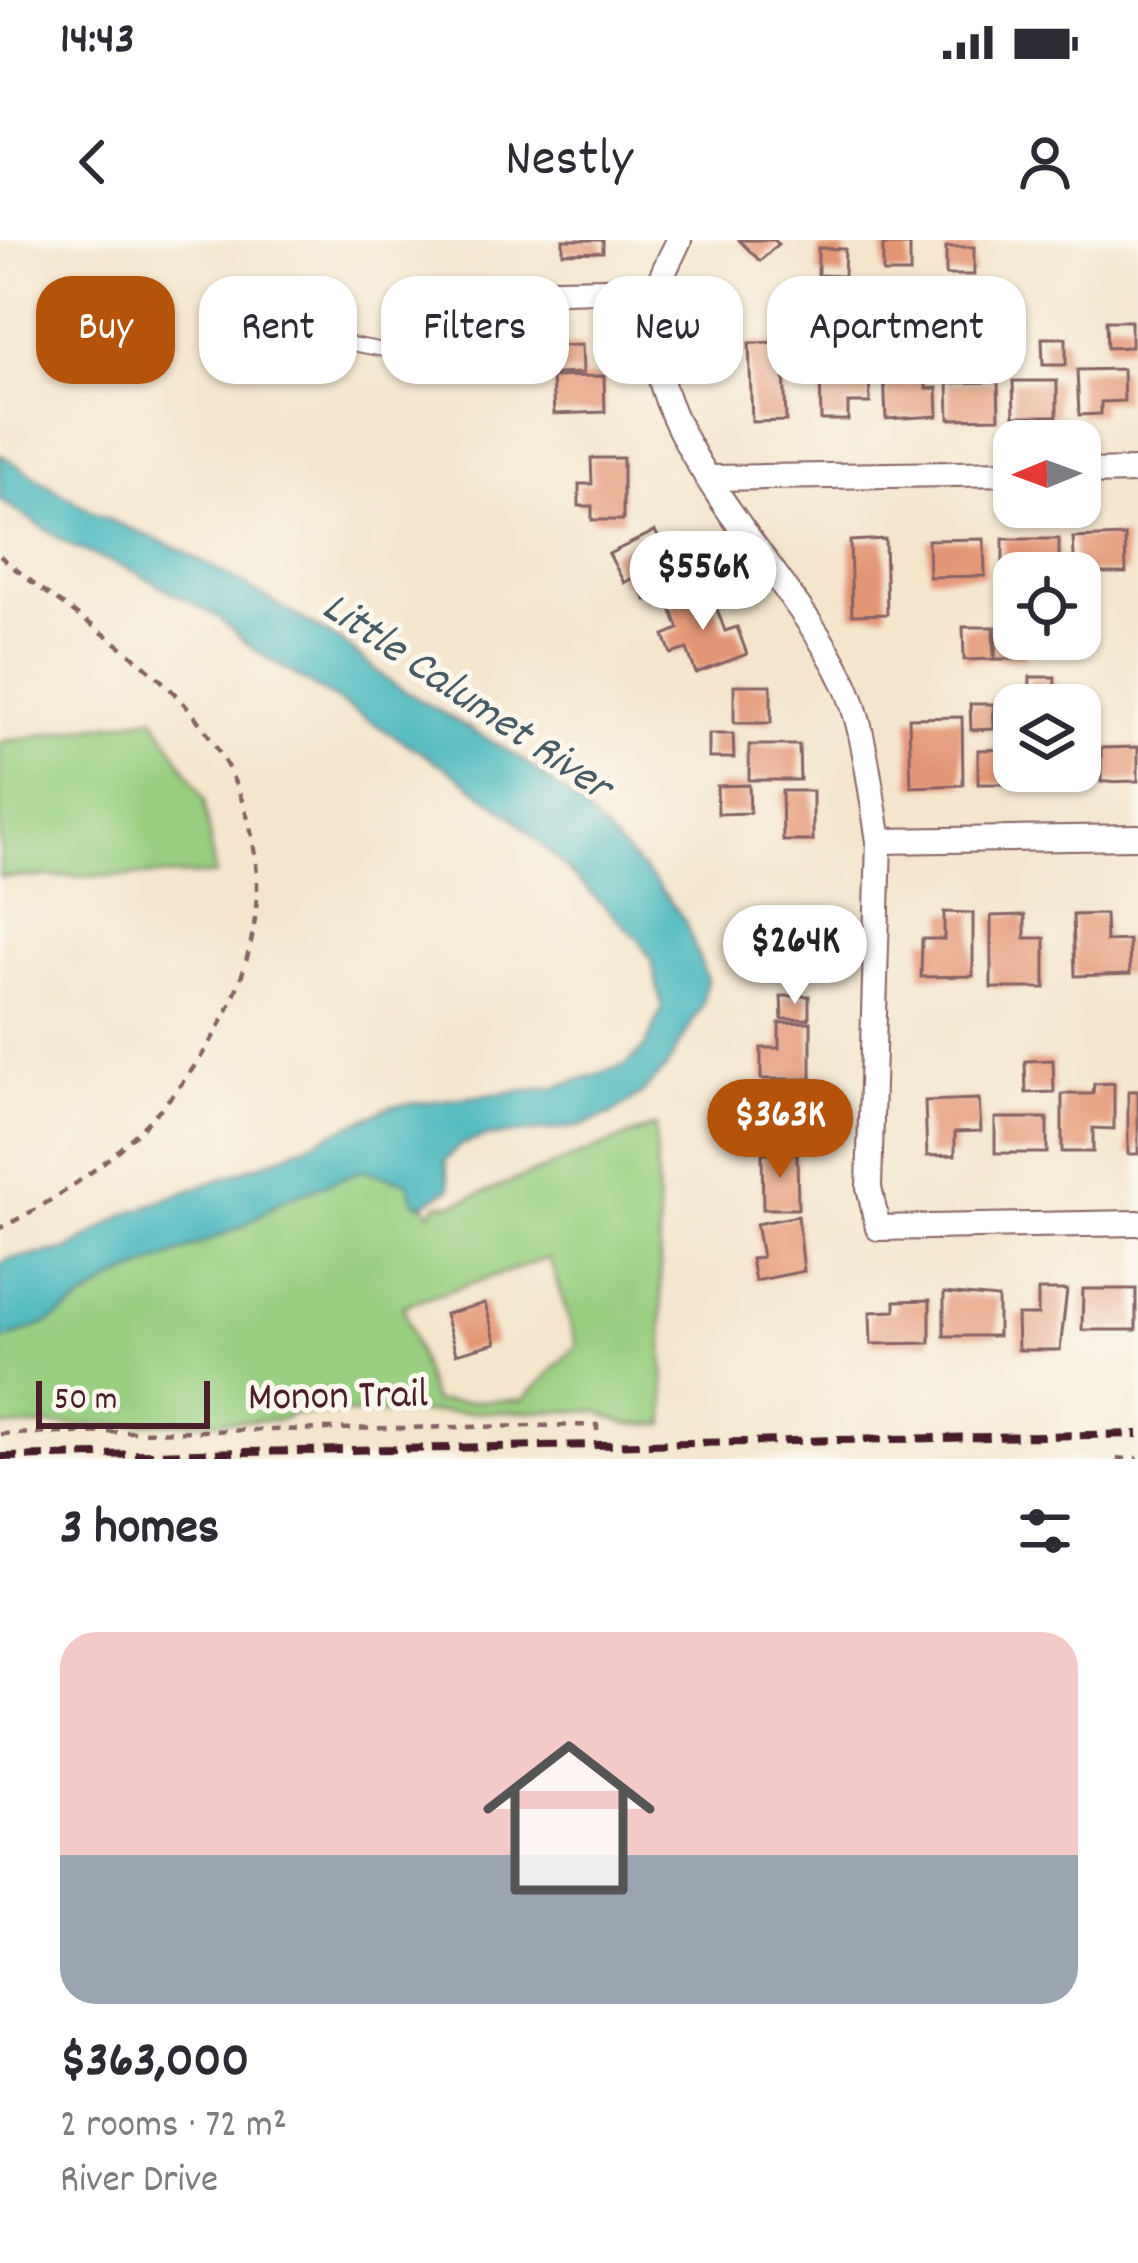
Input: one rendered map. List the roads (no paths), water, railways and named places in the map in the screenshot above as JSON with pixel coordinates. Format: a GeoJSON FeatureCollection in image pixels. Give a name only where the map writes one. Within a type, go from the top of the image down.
{"type":"FeatureCollection","features":[{"type":"Feature","properties":{"kind":"street"},"geometry":{"type":"LineString","coordinates":[[663,276],[679,240]]}},
{"type":"Feature","properties":{"kind":"street"},"geometry":{"type":"LineString","coordinates":[[664,384],[709,478],[825,644],[847,686],[879,841],[869,1187],[878,1228],[1138,1223]]}},
{"type":"Feature","properties":{"kind":"street"},"geometry":{"type":"LineString","coordinates":[[1101,472],[1138,471]]}},
{"type":"Feature","properties":{"kind":"street"},"geometry":{"type":"LineString","coordinates":[[709,478],[993,473]]}},
{"type":"Feature","properties":{"kind":"street"},"geometry":{"type":"LineString","coordinates":[[879,841],[1138,837]]}},
{"type":"Feature","properties":{"kind":"water"},"geometry":{"type":"Polygon","coordinates":[[[0,454],[95,514],[177,548],[342,642],[391,683],[518,757],[573,799],[656,883],[685,921],[707,980],[702,1006],[666,1068],[612,1114],[578,1127],[485,1137],[460,1145],[445,1161],[450,1188],[422,1205],[414,1201],[408,1182],[363,1170],[281,1201],[243,1226],[116,1279],[50,1322],[0,1341],[0,1265],[8,1259],[68,1250],[125,1214],[275,1159],[392,1106],[556,1087],[626,1065],[645,1047],[662,1009],[652,962],[640,941],[513,817],[445,767],[253,649],[218,617],[133,571],[71,546],[0,500],[0,454]]]}},
{"type":"Feature","properties":{"kind":"railway"},"geometry":{"type":"LineString","coordinates":[[0,1457],[1138,1434]]}},
{"type":"Feature","properties":{"kind":"water label","name":"Little Calumet River"},"geometry":{"type":"Point","coordinates":[465,699]}}]}
